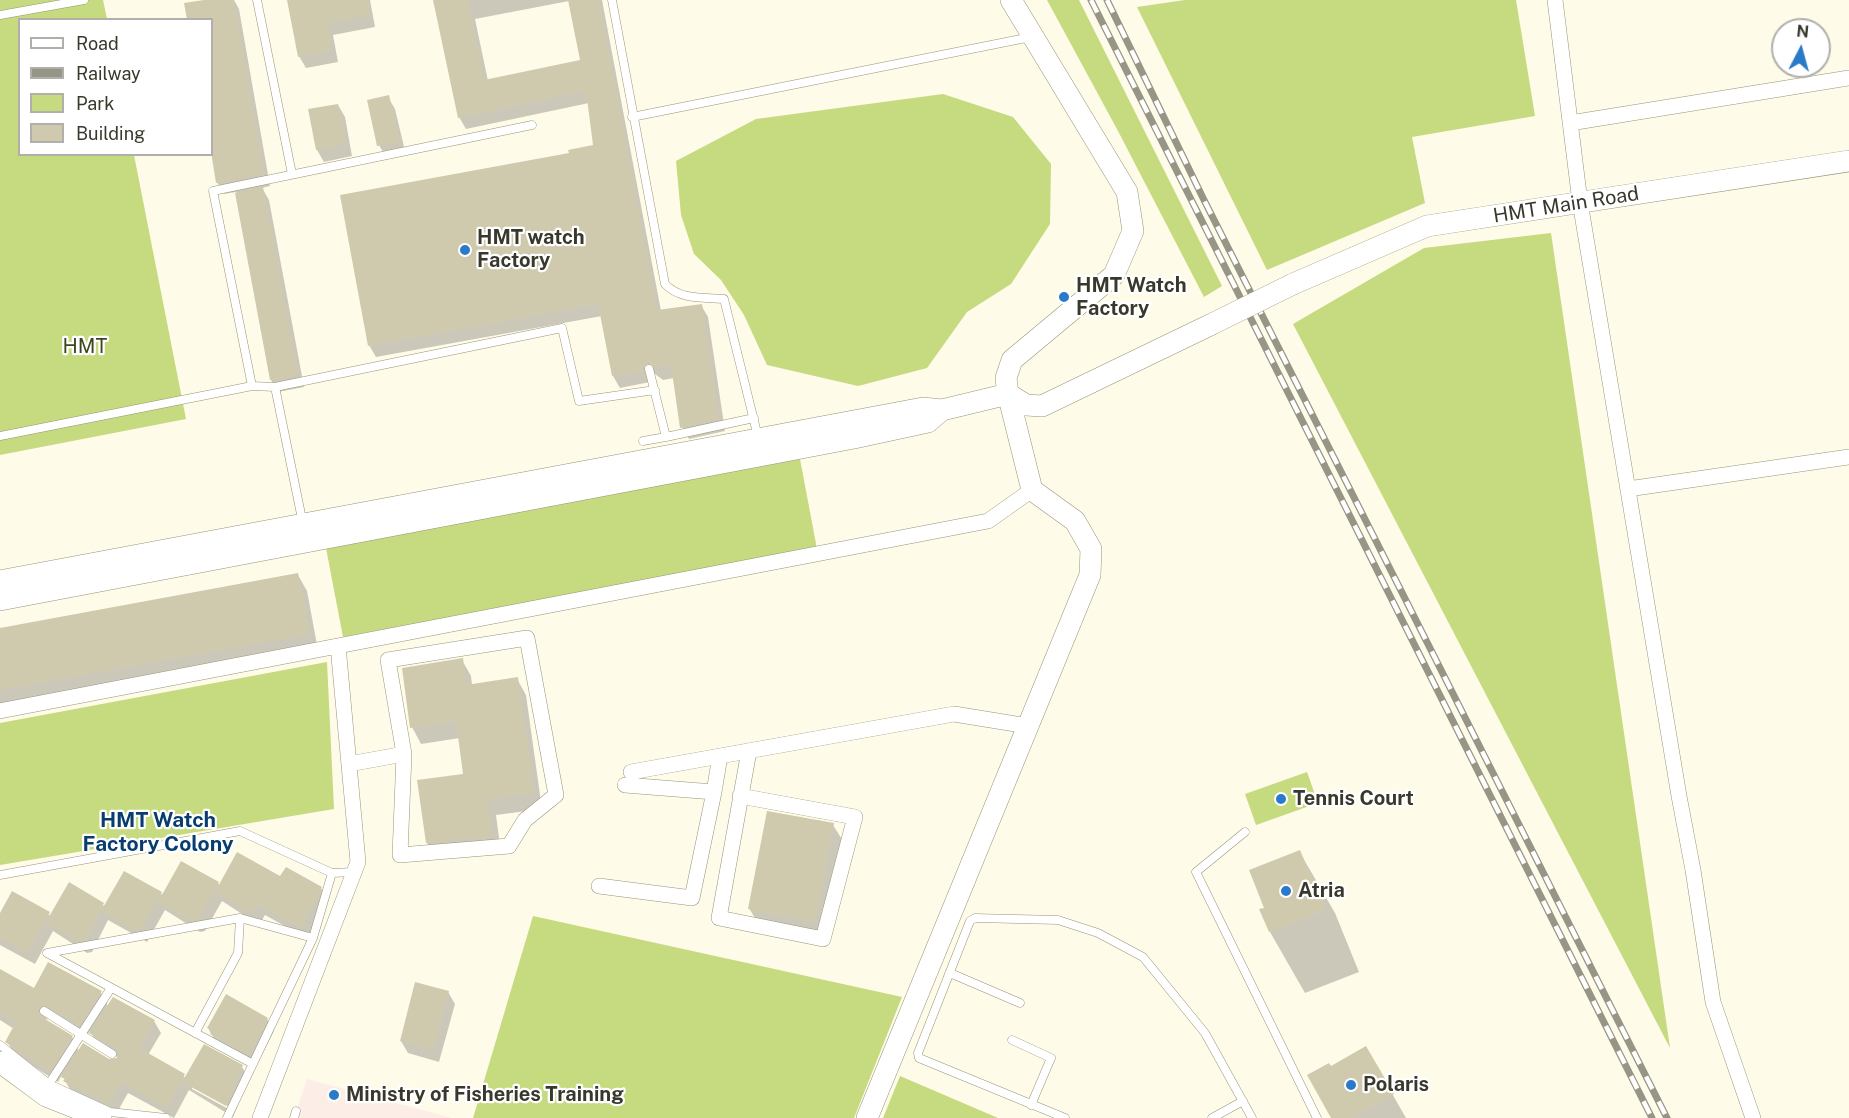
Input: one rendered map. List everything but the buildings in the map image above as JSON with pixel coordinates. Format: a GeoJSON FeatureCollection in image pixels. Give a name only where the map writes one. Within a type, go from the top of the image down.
{"type":"FeatureCollection","features":[{"type":"Feature","properties":{"kind":"street"},"geometry":{"type":"LineString","coordinates":[[867,1118],[1090,575],[1091,549],[1075,521],[1032,490],[1006,378],[1012,360],[1114,275],[1133,231],[1127,192],[1011,0]]}},
{"type":"Feature","properties":{"kind":"street"},"geometry":{"type":"LineString","coordinates":[[1555,0],[1580,202],[1693,870],[1713,1002],[1753,1118]]}},
{"type":"Feature","properties":{"kind":"street"},"geometry":{"type":"LineString","coordinates":[[1570,123],[1849,78]]}},
{"type":"Feature","properties":{"kind":"street","name":"HMT Main Road"},"geometry":{"type":"LineString","coordinates":[[1008,394],[1026,405],[1042,406],[1293,284],[1427,226],[1849,161]]}},
{"type":"Feature","properties":{"kind":"street"},"geometry":{"type":"LineString","coordinates":[[0,600],[77,576],[303,526],[923,408],[942,410],[1008,394]]}},
{"type":"Feature","properties":{"kind":"street"},"geometry":{"type":"LineString","coordinates":[[0,581],[77,576],[854,438],[928,422],[942,410]]}},
{"type":"Feature","properties":{"kind":"street"},"geometry":{"type":"LineString","coordinates":[[1628,489],[1849,457]]}},
{"type":"Feature","properties":{"kind":"street"},"geometry":{"type":"LineString","coordinates":[[0,711],[987,521],[1032,490]]}},
{"type":"Feature","properties":{"kind":"street"},"geometry":{"type":"LineString","coordinates":[[527,638],[556,795],[525,820],[508,846],[400,855],[404,754],[388,660],[527,638]]}},
{"type":"Feature","properties":{"kind":"street"},"geometry":{"type":"LineString","coordinates":[[260,1118],[358,862],[339,646]]}},
{"type":"Feature","properties":{"kind":"street"},"geometry":{"type":"LineString","coordinates":[[714,792],[628,778],[720,756],[954,714],[1028,726]]}},
{"type":"Feature","properties":{"kind":"street"},"geometry":{"type":"LineString","coordinates":[[740,796],[855,817],[823,939],[719,918],[740,796],[749,751]]}},
{"type":"Feature","properties":{"kind":"street"},"geometry":{"type":"LineString","coordinates":[[350,764],[404,754]]}},
{"type":"Feature","properties":{"kind":"street"},"geometry":{"type":"LineString","coordinates":[[599,886],[692,898],[720,756]]}},
{"type":"Feature","properties":{"kind":"street"},"geometry":{"type":"LineString","coordinates":[[0,1062],[46,1096],[101,1118]]}},
{"type":"Feature","properties":{"kind":"lane"},"geometry":{"type":"LineString","coordinates":[[0,15],[84,0]]}},
{"type":"Feature","properties":{"kind":"lane"},"geometry":{"type":"LineString","coordinates":[[257,0],[292,174]]}},
{"type":"Feature","properties":{"kind":"lane"},"geometry":{"type":"LineString","coordinates":[[612,0],[632,117],[665,284],[673,293],[683,296],[724,299],[759,439]]}},
{"type":"Feature","properties":{"kind":"lane"},"geometry":{"type":"LineString","coordinates":[[632,117],[1033,37]]}},
{"type":"Feature","properties":{"kind":"lane"},"geometry":{"type":"LineString","coordinates":[[252,386],[213,191],[532,125]]}},
{"type":"Feature","properties":{"kind":"lane"},"geometry":{"type":"LineString","coordinates":[[0,436],[252,386],[275,387],[562,328],[579,402],[655,390]]}},
{"type":"Feature","properties":{"kind":"lane"},"geometry":{"type":"LineString","coordinates":[[650,369],[666,437]]}},
{"type":"Feature","properties":{"kind":"lane"},"geometry":{"type":"LineString","coordinates":[[275,387],[303,526]]}},
{"type":"Feature","properties":{"kind":"lane"},"geometry":{"type":"LineString","coordinates":[[643,441],[754,418]]}},
{"type":"Feature","properties":{"kind":"lane"},"geometry":{"type":"LineString","coordinates":[[0,875],[240,831],[332,873],[355,872]]}},
{"type":"Feature","properties":{"kind":"lane"},"geometry":{"type":"LineString","coordinates":[[1245,832],[1196,872],[1317,1118]]}},
{"type":"Feature","properties":{"kind":"lane"},"geometry":{"type":"LineString","coordinates":[[227,1118],[313,938],[332,873]]}},
{"type":"Feature","properties":{"kind":"lane"},"geometry":{"type":"LineString","coordinates":[[1065,1118],[919,1058],[918,1053],[970,921],[980,916],[1058,920],[1098,933],[1143,957],[1205,1033],[1252,1118]]}},
{"type":"Feature","properties":{"kind":"lane"},"geometry":{"type":"LineString","coordinates":[[253,1064],[47,953],[240,918],[313,938]]}},
{"type":"Feature","properties":{"kind":"lane"},"geometry":{"type":"LineString","coordinates":[[195,1033],[238,953],[240,918]]}},
{"type":"Feature","properties":{"kind":"lane"},"geometry":{"type":"LineString","coordinates":[[950,973],[1020,1003]]}},
{"type":"Feature","properties":{"kind":"lane"},"geometry":{"type":"LineString","coordinates":[[49,1084],[111,988]]}},
{"type":"Feature","properties":{"kind":"lane"},"geometry":{"type":"LineString","coordinates":[[44,1011],[112,1054]]}},
{"type":"Feature","properties":{"kind":"lane"},"geometry":{"type":"LineString","coordinates":[[1012,1040],[1052,1058],[1031,1105]]}},
{"type":"Feature","properties":{"kind":"lane"},"geometry":{"type":"LineString","coordinates":[[0,1045],[49,1084],[110,1112],[166,1118]]}},
{"type":"Feature","properties":{"kind":"lane"},"geometry":{"type":"LineString","coordinates":[[1212,1118],[1243,1101]]}},
{"type":"Feature","properties":{"kind":"shaded area","name":"Ministry of Fisheries Training"},"geometry":{"type":"Polygon","coordinates":[[[307,1079],[452,1118],[294,1118],[307,1079]]]}},
{"type":"Feature","properties":{"kind":"green space","name":"HMT"},"geometry":{"type":"Polygon","coordinates":[[[0,0],[103,0],[107,18],[18,18],[18,156],[134,156],[186,419],[0,455],[0,0]]]}},
{"type":"Feature","properties":{"kind":"green space"},"geometry":{"type":"Polygon","coordinates":[[[1047,0],[1079,0],[1222,286],[1204,297],[1118,131],[1047,0]]]}},
{"type":"Feature","properties":{"kind":"green space"},"geometry":{"type":"Polygon","coordinates":[[[1185,0],[1516,0],[1535,116],[1412,137],[1425,203],[1267,270],[1137,7],[1185,0]]]}},
{"type":"Feature","properties":{"kind":"green space"},"geometry":{"type":"Polygon","coordinates":[[[943,94],[1013,117],[1051,164],[1050,224],[1011,284],[967,312],[927,368],[858,386],[767,365],[744,315],[721,280],[694,254],[681,215],[676,161],[756,119],[943,94]]]}},
{"type":"Feature","properties":{"kind":"green space"},"geometry":{"type":"Polygon","coordinates":[[[1551,233],[1670,1048],[1293,324],[1424,248],[1551,233]]]}},
{"type":"Feature","properties":{"kind":"green space"},"geometry":{"type":"Polygon","coordinates":[[[800,459],[817,549],[343,637],[326,548],[800,459]]]}},
{"type":"Feature","properties":{"kind":"green space"},"geometry":{"type":"Polygon","coordinates":[[[327,662],[334,809],[0,865],[0,723],[327,662]]]}},
{"type":"Feature","properties":{"kind":"green space","name":"Tennis Court"},"geometry":{"type":"Polygon","coordinates":[[[1307,772],[1318,803],[1256,825],[1245,794],[1307,772]]]}},
{"type":"Feature","properties":{"kind":"green space"},"geometry":{"type":"Polygon","coordinates":[[[533,916],[902,997],[854,1118],[473,1118],[533,916]]]}},
{"type":"Feature","properties":{"kind":"green space"},"geometry":{"type":"Polygon","coordinates":[[[900,1076],[998,1118],[883,1118],[900,1076]]]}},
{"type":"Feature","properties":{"kind":"railway"},"geometry":{"type":"LineString","coordinates":[[1091,0],[1652,1118]]}},
{"type":"Feature","properties":{"kind":"railway"},"geometry":{"type":"LineString","coordinates":[[1107,0],[1204,200],[1667,1118]]}},
{"type":"Feature","properties":{"kind":"place","name":"HMT watch Factory"},"geometry":{"type":"Point","coordinates":[465,250]}},
{"type":"Feature","properties":{"kind":"place","name":"HMT Watch Factory"},"geometry":{"type":"Point","coordinates":[1064,297]}},
{"type":"Feature","properties":{"kind":"place","name":"Tennis Court"},"geometry":{"type":"Point","coordinates":[1281,799]}},
{"type":"Feature","properties":{"kind":"place","name":"Atria"},"geometry":{"type":"Point","coordinates":[1286,891]}},
{"type":"Feature","properties":{"kind":"place","name":"Polaris"},"geometry":{"type":"Point","coordinates":[1351,1085]}},
{"type":"Feature","properties":{"kind":"place","name":"Ministry of Fisheries Training"},"geometry":{"type":"Point","coordinates":[334,1095]}},
{"type":"Feature","properties":{"kind":"district","name":"HMT Watch Factory Colony"},"geometry":{"type":"Point","coordinates":[158,833]}}]}
